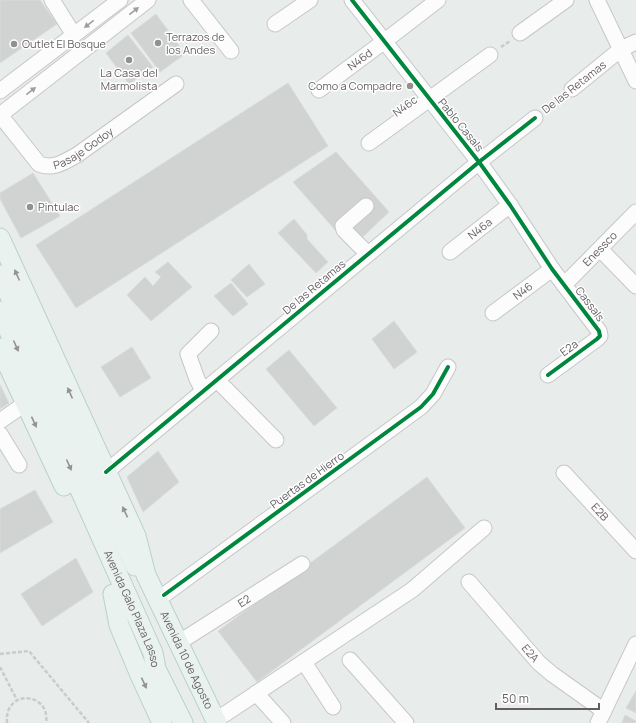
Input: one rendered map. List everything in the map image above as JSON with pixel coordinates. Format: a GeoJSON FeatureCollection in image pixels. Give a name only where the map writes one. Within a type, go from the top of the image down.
{"type":"FeatureCollection","features":[{"type":"Feature","properties":{"kind":"main road"},"geometry":{"type":"LineString","coordinates":[[0,238],[106,472],[224,720]]}},
{"type":"Feature","properties":{"kind":"main road","name":"Avenida Galo Plaza Lasso"},"geometry":{"type":"LineString","coordinates":[[0,275],[136,568],[146,575]]}},
{"type":"Feature","properties":{"kind":"main road","name":"Avenida Galo Plaza Lasso"},"geometry":{"type":"LineString","coordinates":[[0,311],[152,653],[156,668]]}},
{"type":"Feature","properties":{"kind":"main road","name":"Avenida Galo Plaza Lasso"},"geometry":{"type":"LineString","coordinates":[[0,348],[144,658],[156,668]]}},
{"type":"Feature","properties":{"kind":"main road"},"geometry":{"type":"LineString","coordinates":[[136,536],[146,575]]}},
{"type":"Feature","properties":{"kind":"main road","name":"Avenida 10 de Agosto"},"geometry":{"type":"LineString","coordinates":[[146,575],[224,720]]}},
{"type":"Feature","properties":{"kind":"main road"},"geometry":{"type":"LineString","coordinates":[[113,594],[119,625],[162,723]]}},
{"type":"Feature","properties":{"kind":"main road"},"geometry":{"type":"LineString","coordinates":[[156,668],[183,723]]}},
{"type":"Feature","properties":{"kind":"street"},"geometry":{"type":"LineString","coordinates":[[52,0],[74,35]]}},
{"type":"Feature","properties":{"kind":"street"},"geometry":{"type":"LineString","coordinates":[[0,91],[120,0]]}},
{"type":"Feature","properties":{"kind":"street"},"geometry":{"type":"LineString","coordinates":[[0,115],[148,0]]}},
{"type":"Feature","properties":{"kind":"street"},"geometry":{"type":"LineString","coordinates":[[191,0],[231,51]]}},
{"type":"Feature","properties":{"kind":"street"},"geometry":{"type":"LineString","coordinates":[[275,24],[310,0]]}},
{"type":"Feature","properties":{"kind":"street","name":"Pablo Casals"},"geometry":{"type":"LineString","coordinates":[[352,0],[479,162],[564,285]]}},
{"type":"Feature","properties":{"kind":"street","name":"N46d"},"geometry":{"type":"LineString","coordinates":[[320,90],[438,0]]}},
{"type":"Feature","properties":{"kind":"street"},"geometry":{"type":"LineString","coordinates":[[520,33],[566,0]]}},
{"type":"Feature","properties":{"kind":"street"},"geometry":{"type":"LineString","coordinates":[[597,0],[622,49],[636,81]]}},
{"type":"Feature","properties":{"kind":"street","name":"De las Retamas"},"geometry":{"type":"LineString","coordinates":[[572,89],[622,49],[636,42]]}},
{"type":"Feature","properties":{"kind":"street","name":"N46c"},"geometry":{"type":"LineString","coordinates":[[369,144],[490,55]]}},
{"type":"Feature","properties":{"kind":"street","name":"Pasaje Godoy"},"geometry":{"type":"LineString","coordinates":[[0,115],[39,164],[45,167],[52,167],[77,156],[176,84]]}},
{"type":"Feature","properties":{"kind":"street","name":"De las Retamas"},"geometry":{"type":"LineString","coordinates":[[106,472],[479,162],[535,118]]}},
{"type":"Feature","properties":{"kind":"street","name":"N46a"},"geometry":{"type":"LineString","coordinates":[[450,252],[510,205]]}},
{"type":"Feature","properties":{"kind":"street"},"geometry":{"type":"LineString","coordinates":[[366,206],[343,226],[344,230],[368,254]]}},
{"type":"Feature","properties":{"kind":"street","name":"Enessco"},"geometry":{"type":"LineString","coordinates":[[564,285],[636,212]]}},
{"type":"Feature","properties":{"kind":"street"},"geometry":{"type":"LineString","coordinates":[[600,249],[636,286]]}},
{"type":"Feature","properties":{"kind":"street","name":"N46"},"geometry":{"type":"LineString","coordinates":[[493,313],[552,269]]}},
{"type":"Feature","properties":{"kind":"street","name":"Cassals"},"geometry":{"type":"LineString","coordinates":[[564,285],[599,331],[600,336]]}},
{"type":"Feature","properties":{"kind":"street"},"geometry":{"type":"LineString","coordinates":[[203,391],[188,354],[211,331]]}},
{"type":"Feature","properties":{"kind":"street","name":"E2a"},"geometry":{"type":"LineString","coordinates":[[548,375],[597,340],[600,336]]}},
{"type":"Feature","properties":{"kind":"street","name":"Puertas de Hierro"},"geometry":{"type":"LineString","coordinates":[[164,596],[420,407],[433,394],[448,367]]}},
{"type":"Feature","properties":{"kind":"street"},"geometry":{"type":"LineString","coordinates":[[217,380],[276,440]]}},
{"type":"Feature","properties":{"kind":"street"},"geometry":{"type":"LineString","coordinates":[[0,421],[26,403]]}},
{"type":"Feature","properties":{"kind":"street"},"geometry":{"type":"LineString","coordinates":[[0,434],[19,465]]}},
{"type":"Feature","properties":{"kind":"street","name":"E2B"},"geometry":{"type":"LineString","coordinates":[[564,474],[636,551]]}},
{"type":"Feature","properties":{"kind":"street"},"geometry":{"type":"LineString","coordinates":[[224,720],[256,693],[412,590],[484,528]]}},
{"type":"Feature","properties":{"kind":"street","name":"E2"},"geometry":{"type":"LineString","coordinates":[[186,638],[302,564]]}},
{"type":"Feature","properties":{"kind":"street","name":"E2A"},"geometry":{"type":"LineString","coordinates":[[469,582],[539,663],[601,717]]}},
{"type":"Feature","properties":{"kind":"street"},"geometry":{"type":"LineString","coordinates":[[601,717],[636,644]]}},
{"type":"Feature","properties":{"kind":"street"},"geometry":{"type":"LineString","coordinates":[[350,660],[406,723]]}},
{"type":"Feature","properties":{"kind":"street"},"geometry":{"type":"LineString","coordinates":[[304,662],[334,707]]}},
{"type":"Feature","properties":{"kind":"street"},"geometry":{"type":"LineString","coordinates":[[256,693],[283,723]]}},
{"type":"Feature","properties":{"kind":"path"},"geometry":{"type":"LineString","coordinates":[[490,55],[520,33]]}},
{"type":"Feature","properties":{"kind":"path"},"geometry":{"type":"LineString","coordinates":[[0,654],[29,651],[89,723]]}},
{"type":"Feature","properties":{"kind":"path"},"geometry":{"type":"LineString","coordinates":[[0,667],[16,700]]}},
{"type":"Feature","properties":{"kind":"path"},"geometry":{"type":"LineString","coordinates":[[6,723],[8,710],[16,700],[22,698],[29,698],[41,703],[46,715],[46,723]]}},
{"type":"Feature","properties":{"kind":"building","name":"Outlet El Bosque"},"geometry":{"type":"Polygon","coordinates":[[[0,0],[40,0],[57,24],[0,63],[0,0]]]}},
{"type":"Feature","properties":{"kind":"building","name":"Terrazos de los Andes"},"geometry":{"type":"Polygon","coordinates":[[[156,14],[185,54],[160,72],[131,33],[156,14]]]}},
{"type":"Feature","properties":{"kind":"building","name":"La Casa del Marmolista"},"geometry":{"type":"Polygon","coordinates":[[[128,35],[153,67],[129,84],[106,53],[128,35]]]}},
{"type":"Feature","properties":{"kind":"building"},"geometry":{"type":"Polygon","coordinates":[[[288,83],[328,146],[76,308],[36,245],[288,83]]]}},
{"type":"Feature","properties":{"kind":"building"},"geometry":{"type":"Polygon","coordinates":[[[336,152],[389,212],[351,248],[293,182],[336,152]]]}},
{"type":"Feature","properties":{"kind":"building","name":"Pintulac"},"geometry":{"type":"Polygon","coordinates":[[[33,173],[60,216],[21,238],[0,199],[0,193],[33,173]]]}},
{"type":"Feature","properties":{"kind":"building"},"geometry":{"type":"Polygon","coordinates":[[[294,219],[307,235],[307,239],[328,262],[316,273],[278,233],[294,219]]]}},
{"type":"Feature","properties":{"kind":"building"},"geometry":{"type":"Polygon","coordinates":[[[168,262],[192,287],[151,321],[127,295],[145,277],[153,286],[161,277],[155,272],[168,262]]]}},
{"type":"Feature","properties":{"kind":"building"},"geometry":{"type":"Polygon","coordinates":[[[249,264],[265,284],[247,297],[231,280],[249,264]]]}},
{"type":"Feature","properties":{"kind":"building"},"geometry":{"type":"Polygon","coordinates":[[[231,283],[248,304],[233,316],[214,296],[231,283]]]}},
{"type":"Feature","properties":{"kind":"building"},"geometry":{"type":"Polygon","coordinates":[[[394,321],[417,352],[394,369],[372,339],[394,321]]]}},
{"type":"Feature","properties":{"kind":"building"},"geometry":{"type":"Polygon","coordinates":[[[132,347],[151,378],[120,397],[101,367],[132,347]]]}},
{"type":"Feature","properties":{"kind":"building"},"geometry":{"type":"Polygon","coordinates":[[[289,350],[337,408],[314,426],[266,369],[289,350]]]}},
{"type":"Feature","properties":{"kind":"building"},"geometry":{"type":"Polygon","coordinates":[[[0,385],[9,403],[0,409],[0,385]]]}},
{"type":"Feature","properties":{"kind":"building"},"geometry":{"type":"Polygon","coordinates":[[[158,451],[179,482],[143,512],[127,477],[158,451]]]}},
{"type":"Feature","properties":{"kind":"building"},"geometry":{"type":"Polygon","coordinates":[[[427,477],[465,528],[257,682],[218,631],[427,477]]]}},
{"type":"Feature","properties":{"kind":"building"},"geometry":{"type":"Polygon","coordinates":[[[35,490],[53,522],[0,553],[0,509],[35,490]]]}},
{"type":"Feature","properties":{"kind":"building"},"geometry":{"type":"Polygon","coordinates":[[[76,558],[93,592],[42,626],[21,594],[76,558]]]}},
{"type":"Feature","properties":{"kind":"building"},"geometry":{"type":"Polygon","coordinates":[[[636,691],[636,713],[626,708],[636,691]]]}},
{"type":"Feature","properties":{"kind":"building"},"geometry":{"type":"Polygon","coordinates":[[[625,715],[636,721],[636,723],[622,723],[625,715]]]}},
{"type":"Feature","properties":{"kind":"cycle path"},"geometry":{"type":"LineString","coordinates":[[352,0],[479,162],[510,205],[552,269],[599,331],[600,336],[597,339],[548,375]]}},
{"type":"Feature","properties":{"kind":"cycle path"},"geometry":{"type":"LineString","coordinates":[[106,472],[479,162],[535,118]]}},
{"type":"Feature","properties":{"kind":"cycle path"},"geometry":{"type":"LineString","coordinates":[[164,595],[421,407],[433,394],[448,367]]}},
{"type":"Feature","properties":{"kind":"place","name":"Terrazos de los Andes"},"geometry":{"type":"Point","coordinates":[158,43]}},
{"type":"Feature","properties":{"kind":"place","name":"Outlet El Bosque"},"geometry":{"type":"Point","coordinates":[14,44]}},
{"type":"Feature","properties":{"kind":"place","name":"La Casa del Marmolista"},"geometry":{"type":"Point","coordinates":[129,60]}},
{"type":"Feature","properties":{"kind":"place","name":"Como a Compadre"},"geometry":{"type":"Point","coordinates":[410,86]}},
{"type":"Feature","properties":{"kind":"place","name":"Pintulac"},"geometry":{"type":"Point","coordinates":[30,207]}}]}
